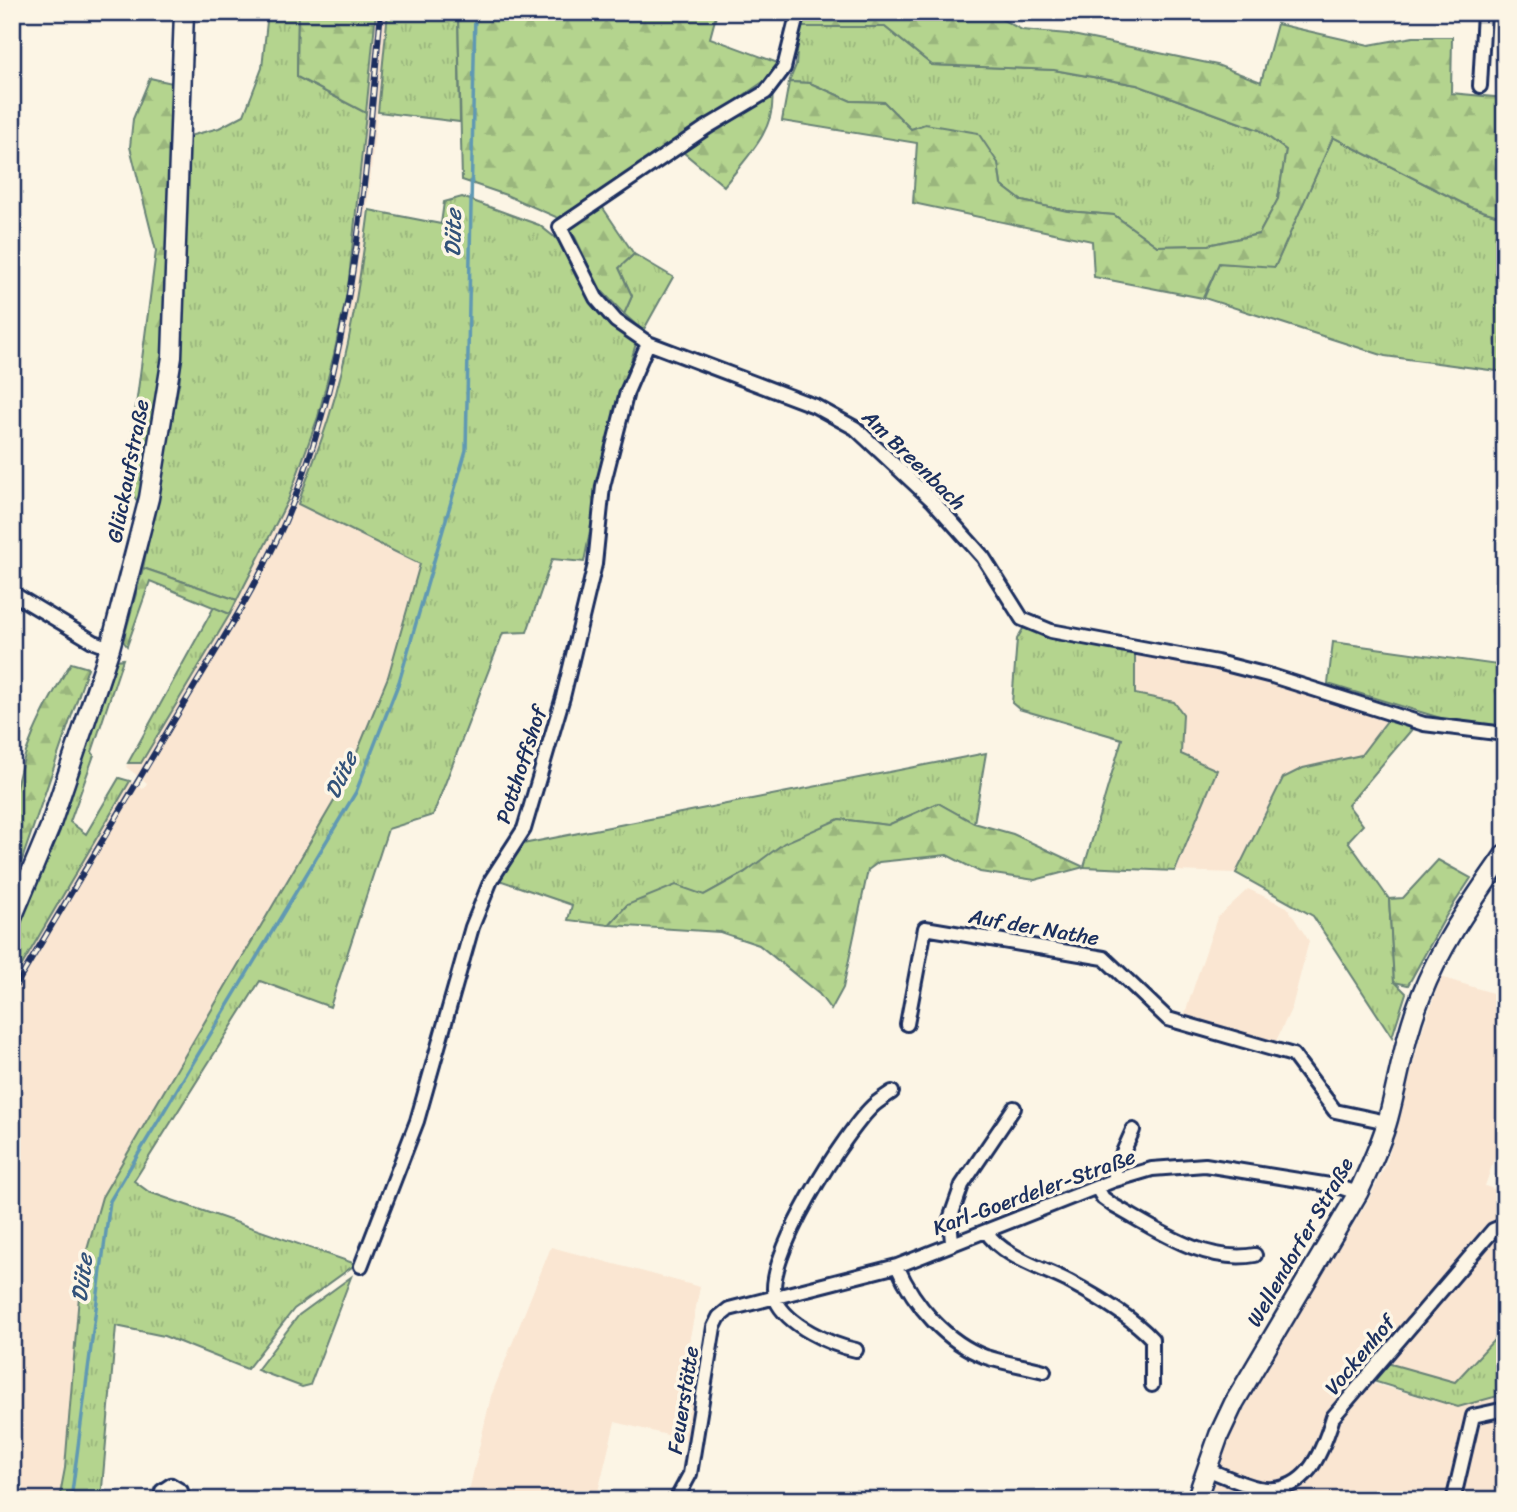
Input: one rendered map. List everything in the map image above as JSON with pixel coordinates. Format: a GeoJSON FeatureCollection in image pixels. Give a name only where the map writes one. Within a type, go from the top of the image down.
{"type":"FeatureCollection","features":[{"type":"Feature","properties":{"kind":"main road","name":"Glückaufstraße"},"geometry":{"type":"LineString","coordinates":[[12,918],[50,827],[110,648],[149,498],[172,356],[184,12]]}},
{"type":"Feature","properties":{"kind":"main road","name":"Wellendorfer Straße"},"geometry":{"type":"LineString","coordinates":[[1196,1500],[1234,1402],[1358,1193],[1387,1122],[1410,1030],[1432,970],[1454,928],[1505,854]]}},
{"type":"Feature","properties":{"kind":"street","name":"Am Breenbach"},"geometry":{"type":"LineString","coordinates":[[797,12],[784,68],[766,92],[707,127],[560,227],[596,298],[616,321],[648,343],[815,406],[855,428],[933,501],[983,556],[1022,619],[1061,634],[1217,662],[1272,676],[1424,724],[1505,734]]}},
{"type":"Feature","properties":{"kind":"street"},"geometry":{"type":"LineString","coordinates":[[1480,86],[1484,12]]}},
{"type":"Feature","properties":{"kind":"street","name":"Potthoffshof"},"geometry":{"type":"LineString","coordinates":[[360,1266],[416,1121],[472,927],[491,880],[524,829],[563,697],[595,564],[603,486],[627,392],[648,343]]}},
{"type":"Feature","properties":{"kind":"street"},"geometry":{"type":"LineString","coordinates":[[12,593],[94,642],[110,648]]}},
{"type":"Feature","properties":{"kind":"street","name":"Auf der Nathe"},"geometry":{"type":"LineString","coordinates":[[907,1024],[925,928],[1104,958],[1168,1019],[1293,1055],[1335,1111],[1387,1122]]}},
{"type":"Feature","properties":{"kind":"street"},"geometry":{"type":"LineString","coordinates":[[856,1350],[837,1346],[786,1314],[775,1299],[780,1255],[810,1195],[849,1135],[874,1105],[892,1092]]}},
{"type":"Feature","properties":{"kind":"street"},"geometry":{"type":"LineString","coordinates":[[952,1242],[950,1219],[962,1185],[1014,1108]]}},
{"type":"Feature","properties":{"kind":"street"},"geometry":{"type":"LineString","coordinates":[[1115,1180],[1115,1170],[1133,1129]]}},
{"type":"Feature","properties":{"kind":"street","name":"Karl-Goerdeler-Straße"},"geometry":{"type":"LineString","coordinates":[[729,1309],[897,1266],[952,1242],[1115,1180],[1152,1170],[1205,1165],[1336,1186],[1358,1193]]}},
{"type":"Feature","properties":{"kind":"street"},"geometry":{"type":"LineString","coordinates":[[1097,1188],[1102,1198],[1114,1206],[1190,1247],[1239,1258],[1255,1255]]}},
{"type":"Feature","properties":{"kind":"street","name":"Vockenhof"},"geometry":{"type":"LineString","coordinates":[[1206,1469],[1259,1488],[1289,1485],[1312,1470],[1324,1448],[1332,1418],[1493,1230],[1505,1226]]}},
{"type":"Feature","properties":{"kind":"street"},"geometry":{"type":"LineString","coordinates":[[986,1231],[1000,1247],[1071,1283],[1142,1329],[1152,1339],[1152,1385]]}},
{"type":"Feature","properties":{"kind":"street"},"geometry":{"type":"LineString","coordinates":[[897,1266],[929,1316],[956,1341],[987,1357],[1044,1371]]}},
{"type":"Feature","properties":{"kind":"street","name":"Feuerstätte"},"geometry":{"type":"LineString","coordinates":[[676,1500],[690,1474],[715,1327],[719,1317],[729,1309]]}},
{"type":"Feature","properties":{"kind":"street"},"geometry":{"type":"LineString","coordinates":[[1454,1497],[1473,1416],[1505,1409]]}},
{"type":"Feature","properties":{"kind":"street"},"geometry":{"type":"LineString","coordinates":[[159,1499],[164,1488],[171,1485],[181,1491],[182,1500]]}},
{"type":"Feature","properties":{"kind":"shaded area"},"geometry":{"type":"Polygon","coordinates":[[[376,12],[388,12],[358,291],[329,417],[298,504],[420,563],[388,677],[344,784],[102,1197],[59,1500],[12,1500],[12,982],[130,781],[143,789],[147,783],[126,767],[128,763],[141,763],[230,613],[288,500],[318,417],[348,289],[376,12]]]}},
{"type":"Feature","properties":{"kind":"shaded area"},"geometry":{"type":"Polygon","coordinates":[[[1135,651],[1234,671],[1390,717],[1361,755],[1303,768],[1283,778],[1236,873],[1175,871],[1217,770],[1181,754],[1183,714],[1135,694],[1135,651]]]}},
{"type":"Feature","properties":{"kind":"shaded area"},"geometry":{"type":"Polygon","coordinates":[[[1248,889],[1287,907],[1309,941],[1292,1007],[1276,1041],[1184,1016],[1217,918],[1248,889]]]}},
{"type":"Feature","properties":{"kind":"shaded area"},"geometry":{"type":"Polygon","coordinates":[[[1441,977],[1505,997],[1505,1127],[1485,1186],[1505,1193],[1505,1328],[1455,1382],[1388,1363],[1371,1383],[1458,1407],[1505,1394],[1505,1500],[1209,1500],[1230,1436],[1273,1354],[1369,1199],[1387,1162],[1421,1034],[1441,977]]]}},
{"type":"Feature","properties":{"kind":"shaded area"},"geometry":{"type":"Polygon","coordinates":[[[551,1247],[700,1287],[688,1347],[703,1351],[687,1440],[615,1422],[596,1500],[467,1500],[491,1396],[551,1247]]]}},
{"type":"Feature","properties":{"kind":"green space"},"geometry":{"type":"Polygon","coordinates":[[[268,12],[298,12],[297,77],[366,113],[348,289],[318,417],[288,500],[237,600],[143,568],[180,379],[189,136],[219,128],[244,115],[262,68],[268,12]]]}},
{"type":"Feature","properties":{"kind":"green space"},"geometry":{"type":"Polygon","coordinates":[[[298,12],[376,12],[366,113],[297,77],[298,12]]]}},
{"type":"Feature","properties":{"kind":"green space"},"geometry":{"type":"Polygon","coordinates":[[[388,12],[458,12],[460,122],[378,112],[388,12]]]}},
{"type":"Feature","properties":{"kind":"green space"},"geometry":{"type":"Polygon","coordinates":[[[458,12],[717,12],[710,38],[778,63],[772,76],[614,186],[558,218],[506,195],[462,180],[458,12]]]}},
{"type":"Feature","properties":{"kind":"green space"},"geometry":{"type":"Polygon","coordinates":[[[803,12],[988,12],[1022,30],[1068,34],[1217,65],[1261,82],[1277,24],[1369,45],[1413,37],[1452,37],[1451,93],[1505,98],[1505,218],[1470,207],[1333,137],[1275,267],[1219,263],[1203,298],[1094,277],[1092,241],[913,203],[917,143],[782,121],[789,82],[810,83],[851,101],[884,102],[911,129],[925,124],[978,133],[998,163],[1001,185],[1022,201],[1067,211],[1114,215],[1157,246],[1208,245],[1259,234],[1278,199],[1286,150],[1259,130],[1137,85],[1054,70],[932,65],[885,27],[799,27],[803,12]]]}},
{"type":"Feature","properties":{"kind":"green space"},"geometry":{"type":"Polygon","coordinates":[[[799,27],[885,27],[932,65],[1054,70],[1137,85],[1259,130],[1286,150],[1278,199],[1259,234],[1208,245],[1157,246],[1114,215],[1067,211],[1022,201],[1001,185],[998,163],[911,130],[884,102],[851,101],[810,83],[789,82],[796,65],[799,27]]]}},
{"type":"Feature","properties":{"kind":"green space"},"geometry":{"type":"Polygon","coordinates":[[[150,78],[172,83],[183,80],[166,339],[139,505],[126,483],[156,251],[130,147],[133,119],[150,78]]]}},
{"type":"Feature","properties":{"kind":"green space"},"geometry":{"type":"Polygon","coordinates":[[[772,92],[770,119],[765,131],[724,186],[683,152],[753,108],[772,92]]]}},
{"type":"Feature","properties":{"kind":"green space"},"geometry":{"type":"Polygon","coordinates":[[[1333,137],[1470,207],[1505,218],[1505,372],[1385,356],[1204,298],[1219,263],[1275,266],[1333,137]]]}},
{"type":"Feature","properties":{"kind":"green space"},"geometry":{"type":"Polygon","coordinates":[[[462,197],[539,225],[558,240],[577,279],[608,321],[636,343],[604,458],[584,562],[552,559],[527,632],[503,633],[433,815],[388,829],[330,1007],[260,981],[134,1181],[149,1192],[356,1264],[294,1309],[247,1369],[164,1336],[116,1326],[101,1500],[59,1500],[65,1468],[81,1271],[102,1197],[344,784],[388,677],[420,564],[298,504],[325,428],[343,366],[369,210],[441,224],[444,202],[462,197]]]}},
{"type":"Feature","properties":{"kind":"green space"},"geometry":{"type":"Polygon","coordinates":[[[601,205],[634,254],[619,268],[632,296],[624,314],[599,288],[575,237],[566,227],[601,205]]]}},
{"type":"Feature","properties":{"kind":"green space"},"geometry":{"type":"Polygon","coordinates":[[[634,254],[673,277],[643,331],[624,314],[632,296],[619,268],[634,254]]]}},
{"type":"Feature","properties":{"kind":"green space"},"geometry":{"type":"Polygon","coordinates":[[[143,568],[237,600],[230,614],[150,581],[127,646],[123,641],[143,568]]]}},
{"type":"Feature","properties":{"kind":"green space"},"geometry":{"type":"Polygon","coordinates":[[[214,607],[230,614],[141,763],[128,763],[214,607]]]}},
{"type":"Feature","properties":{"kind":"green space"},"geometry":{"type":"Polygon","coordinates":[[[1024,627],[1135,651],[1135,694],[1174,702],[1183,714],[1181,754],[1217,770],[1175,871],[1084,867],[1122,739],[1019,709],[1012,703],[1017,639],[1024,627]]]}},
{"type":"Feature","properties":{"kind":"green space"},"geometry":{"type":"Polygon","coordinates":[[[1333,642],[1505,666],[1505,730],[1457,723],[1328,684],[1333,642]]]}},
{"type":"Feature","properties":{"kind":"green space"},"geometry":{"type":"Polygon","coordinates":[[[123,659],[92,752],[94,755],[70,822],[86,834],[119,778],[130,781],[12,982],[12,937],[58,830],[117,660],[123,659]]]}},
{"type":"Feature","properties":{"kind":"green space"},"geometry":{"type":"Polygon","coordinates":[[[71,663],[88,668],[15,880],[12,879],[12,826],[16,788],[34,732],[71,663]]]}},
{"type":"Feature","properties":{"kind":"green space"},"geometry":{"type":"Polygon","coordinates":[[[1390,717],[1413,728],[1348,805],[1363,825],[1348,841],[1389,899],[1394,981],[1406,993],[1392,1037],[1313,916],[1236,873],[1283,778],[1303,768],[1361,755],[1390,717]]]}},
{"type":"Feature","properties":{"kind":"green space"},"geometry":{"type":"Polygon","coordinates":[[[986,753],[974,823],[938,803],[888,825],[839,819],[704,895],[627,905],[609,925],[568,920],[572,905],[499,880],[523,844],[986,753]]]}},
{"type":"Feature","properties":{"kind":"green space"},"geometry":{"type":"Polygon","coordinates":[[[938,803],[974,823],[1013,834],[1084,867],[1035,880],[980,872],[947,855],[879,862],[868,870],[843,988],[831,1010],[819,994],[759,945],[720,932],[609,925],[627,905],[676,885],[704,895],[744,873],[784,843],[839,819],[888,825],[938,803]]]}},
{"type":"Feature","properties":{"kind":"green space"},"geometry":{"type":"Polygon","coordinates":[[[1438,860],[1471,878],[1446,916],[1408,985],[1394,982],[1389,899],[1403,898],[1438,860]]]}},
{"type":"Feature","properties":{"kind":"green space"},"geometry":{"type":"Polygon","coordinates":[[[351,1277],[310,1385],[302,1387],[257,1370],[299,1315],[351,1277]]]}},
{"type":"Feature","properties":{"kind":"green space"},"geometry":{"type":"Polygon","coordinates":[[[1505,1328],[1505,1394],[1458,1407],[1373,1381],[1387,1363],[1455,1382],[1505,1328]]]}},
{"type":"Feature","properties":{"kind":"waterway","name":"Düte"},"geometry":{"type":"LineString","coordinates":[[71,1500],[110,1201],[356,792],[399,682],[466,450],[475,12]]}},
{"type":"Feature","properties":{"kind":"railway"},"geometry":{"type":"LineString","coordinates":[[12,992],[242,606],[270,554],[294,500],[315,441],[344,320],[363,198],[381,12]]}}]}
